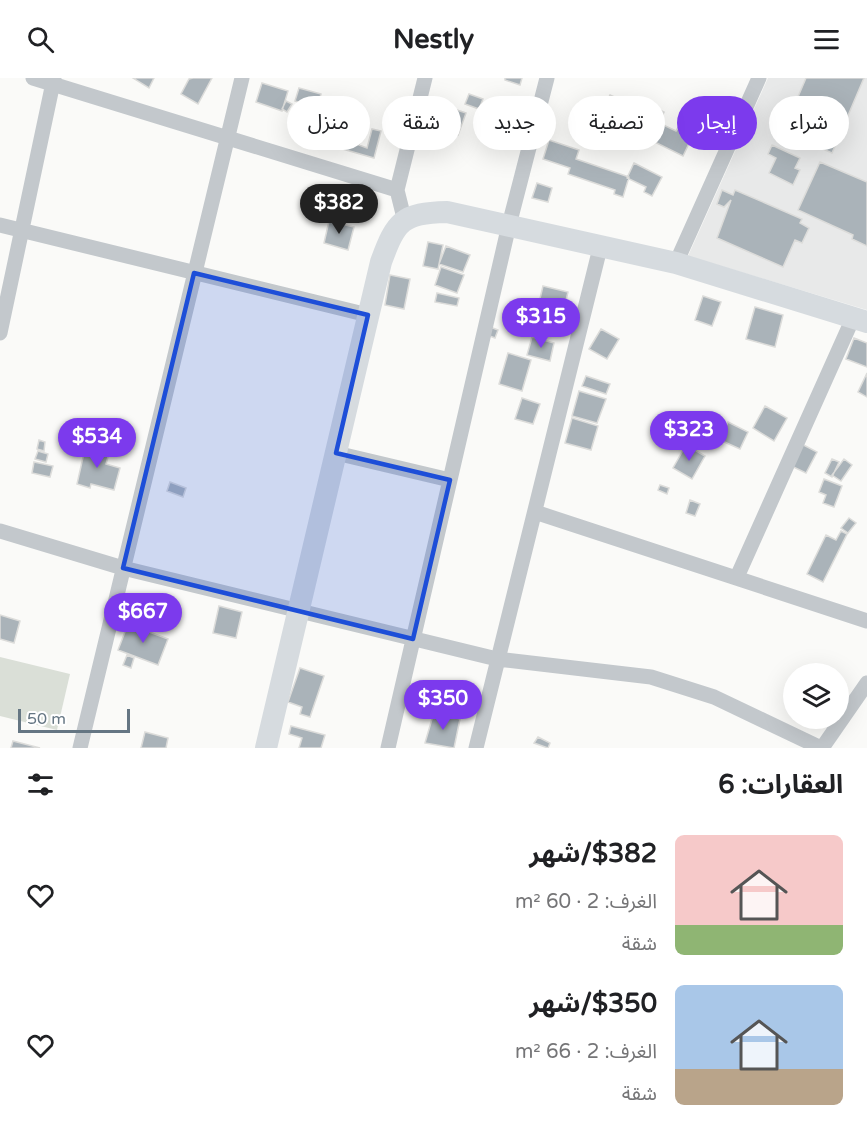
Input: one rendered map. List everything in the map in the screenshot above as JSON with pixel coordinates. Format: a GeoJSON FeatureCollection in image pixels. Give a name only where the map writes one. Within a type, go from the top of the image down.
{"type":"FeatureCollection","features":[{"type":"Feature","properties":{"kind":"street"},"geometry":{"type":"LineString","coordinates":[[33,78],[53,81],[397,190]]}},
{"type":"Feature","properties":{"kind":"street"},"geometry":{"type":"LineString","coordinates":[[80,748],[242,78]]}},
{"type":"Feature","properties":{"kind":"street"},"geometry":{"type":"LineString","coordinates":[[404,218],[397,190],[425,78]]}},
{"type":"Feature","properties":{"kind":"street"},"geometry":{"type":"LineString","coordinates":[[388,748],[509,225],[547,78]]}},
{"type":"Feature","properties":{"kind":"street"},"geometry":{"type":"LineString","coordinates":[[676,263],[759,78]]}},
{"type":"Feature","properties":{"kind":"street"},"geometry":{"type":"LineString","coordinates":[[0,333],[53,81]]}},
{"type":"Feature","properties":{"kind":"street"},"geometry":{"type":"LineString","coordinates":[[266,748],[381,262],[392,232],[404,218],[420,213],[447,212],[601,244],[676,263],[860,320],[737,577]]}},
{"type":"Feature","properties":{"kind":"street"},"geometry":{"type":"LineString","coordinates":[[0,225],[368,315]]}},
{"type":"Feature","properties":{"kind":"street"},"geometry":{"type":"LineString","coordinates":[[476,748],[601,244]]}},
{"type":"Feature","properties":{"kind":"street"},"geometry":{"type":"LineString","coordinates":[[336,453],[450,480]]}},
{"type":"Feature","properties":{"kind":"street"},"geometry":{"type":"LineString","coordinates":[[535,512],[867,621]]}},
{"type":"Feature","properties":{"kind":"street"},"geometry":{"type":"LineString","coordinates":[[0,531],[123,568],[497,660],[651,677],[714,697],[821,748],[867,683]]}},
{"type":"Feature","properties":{"kind":"highlighted area"},"geometry":{"type":"Polygon","coordinates":[[[194,273],[368,315],[336,453],[450,480],[413,639],[123,568],[194,273]]]}},
{"type":"Feature","properties":{"kind":"shaded area"},"geometry":{"type":"Polygon","coordinates":[[[768,78],[867,78],[867,310],[688,256],[736,150],[757,150],[757,102],[768,78]]]}},
{"type":"Feature","properties":{"kind":"shaded area"},"geometry":{"type":"Polygon","coordinates":[[[0,657],[70,674],[57,730],[0,716],[0,657]]]}},
{"type":"Feature","properties":{"kind":"building"},"geometry":{"type":"Polygon","coordinates":[[[133,78],[154,78],[149,88],[133,78]]]}},
{"type":"Feature","properties":{"kind":"building"},"geometry":{"type":"Polygon","coordinates":[[[212,78],[198,104],[181,94],[189,79],[212,78]]]}},
{"type":"Feature","properties":{"kind":"building"},"geometry":{"type":"Polygon","coordinates":[[[505,78],[522,78],[520,85],[505,80],[505,78]]]}},
{"type":"Feature","properties":{"kind":"building"},"geometry":{"type":"Polygon","coordinates":[[[806,78],[864,78],[849,113],[849,96],[798,96],[806,78]]]}},
{"type":"Feature","properties":{"kind":"building"},"geometry":{"type":"Polygon","coordinates":[[[262,83],[288,91],[282,111],[256,102],[262,83]]]}},
{"type":"Feature","properties":{"kind":"building"},"geometry":{"type":"Polygon","coordinates":[[[299,88],[321,94],[320,96],[297,96],[299,88]]]}},
{"type":"Feature","properties":{"kind":"building"},"geometry":{"type":"Polygon","coordinates":[[[469,94],[475,96],[473,107],[465,104],[469,94]]]}},
{"type":"Feature","properties":{"kind":"building"},"geometry":{"type":"Polygon","coordinates":[[[286,101],[287,102],[287,112],[282,109],[286,101]]]}},
{"type":"Feature","properties":{"kind":"building"},"geometry":{"type":"Polygon","coordinates":[[[461,111],[466,113],[461,127],[461,111]]]}},
{"type":"Feature","properties":{"kind":"building"},"geometry":{"type":"Polygon","coordinates":[[[665,126],[676,131],[677,129],[677,150],[686,150],[683,156],[665,147],[665,126]]]}},
{"type":"Feature","properties":{"kind":"building"},"geometry":{"type":"Polygon","coordinates":[[[372,129],[381,131],[374,158],[346,150],[370,150],[372,129]]]}},
{"type":"Feature","properties":{"kind":"building"},"geometry":{"type":"Polygon","coordinates":[[[556,142],[568,146],[568,150],[579,150],[576,159],[629,177],[623,197],[614,194],[615,190],[568,174],[570,168],[543,159],[546,150],[556,150],[556,142]]]}},
{"type":"Feature","properties":{"kind":"building"},"geometry":{"type":"Polygon","coordinates":[[[770,150],[783,150],[800,158],[795,168],[800,170],[793,185],[769,173],[776,158],[768,154],[770,150]]]}},
{"type":"Feature","properties":{"kind":"building"},"geometry":{"type":"Polygon","coordinates":[[[820,162],[867,182],[867,246],[852,239],[853,235],[798,210],[820,162]]]}},
{"type":"Feature","properties":{"kind":"building"},"geometry":{"type":"Polygon","coordinates":[[[634,163],[662,177],[652,196],[644,192],[646,187],[627,178],[634,163]]]}},
{"type":"Feature","properties":{"kind":"building"},"geometry":{"type":"Polygon","coordinates":[[[537,183],[552,188],[548,202],[532,198],[537,183]]]}},
{"type":"Feature","properties":{"kind":"building"},"geometry":{"type":"Polygon","coordinates":[[[722,190],[733,195],[735,190],[802,219],[800,223],[809,228],[802,243],[795,240],[783,267],[717,238],[731,200],[724,207],[717,204],[722,190]]]}},
{"type":"Feature","properties":{"kind":"building"},"geometry":{"type":"Polygon","coordinates":[[[329,221],[354,227],[348,250],[324,243],[329,221]]]}},
{"type":"Feature","properties":{"kind":"building"},"geometry":{"type":"Polygon","coordinates":[[[428,242],[443,245],[438,269],[423,266],[428,242]]]}},
{"type":"Feature","properties":{"kind":"building"},"geometry":{"type":"Polygon","coordinates":[[[446,246],[470,255],[463,272],[439,264],[446,246]]]}},
{"type":"Feature","properties":{"kind":"building"},"geometry":{"type":"Polygon","coordinates":[[[441,267],[464,275],[457,293],[435,285],[441,267]]]}},
{"type":"Feature","properties":{"kind":"building"},"geometry":{"type":"Polygon","coordinates":[[[390,275],[410,279],[404,309],[385,305],[390,275]]]}},
{"type":"Feature","properties":{"kind":"building"},"geometry":{"type":"Polygon","coordinates":[[[543,286],[568,292],[563,313],[538,307],[543,286]]]}},
{"type":"Feature","properties":{"kind":"building"},"geometry":{"type":"Polygon","coordinates":[[[437,293],[459,298],[457,306],[435,302],[437,293]]]}},
{"type":"Feature","properties":{"kind":"building"},"geometry":{"type":"Polygon","coordinates":[[[703,296],[721,302],[712,326],[695,320],[703,296]]]}},
{"type":"Feature","properties":{"kind":"building"},"geometry":{"type":"Polygon","coordinates":[[[755,307],[783,315],[775,347],[746,339],[755,307]]]}},
{"type":"Feature","properties":{"kind":"building"},"geometry":{"type":"Polygon","coordinates":[[[490,327],[498,330],[495,338],[487,335],[490,327]]]}},
{"type":"Feature","properties":{"kind":"building"},"geometry":{"type":"Polygon","coordinates":[[[601,329],[619,339],[607,359],[589,349],[601,329]]]}},
{"type":"Feature","properties":{"kind":"building"},"geometry":{"type":"Polygon","coordinates":[[[532,337],[554,343],[550,361],[527,355],[532,337]]]}},
{"type":"Feature","properties":{"kind":"building"},"geometry":{"type":"Polygon","coordinates":[[[854,338],[867,343],[867,367],[846,359],[854,338]]]}},
{"type":"Feature","properties":{"kind":"building"},"geometry":{"type":"Polygon","coordinates":[[[508,353],[531,360],[522,391],[499,384],[508,353]]]}},
{"type":"Feature","properties":{"kind":"building"},"geometry":{"type":"Polygon","coordinates":[[[867,373],[867,397],[858,392],[867,373]]]}},
{"type":"Feature","properties":{"kind":"building"},"geometry":{"type":"Polygon","coordinates":[[[586,376],[610,384],[606,394],[582,386],[586,376]]]}},
{"type":"Feature","properties":{"kind":"building"},"geometry":{"type":"Polygon","coordinates":[[[579,391],[606,399],[597,423],[572,416],[579,391]]]}},
{"type":"Feature","properties":{"kind":"building"},"geometry":{"type":"Polygon","coordinates":[[[522,398],[540,404],[533,424],[515,419],[522,398]]]}},
{"type":"Feature","properties":{"kind":"building"},"geometry":{"type":"Polygon","coordinates":[[[765,406],[787,418],[774,441],[753,428],[765,406]]]}},
{"type":"Feature","properties":{"kind":"building"},"geometry":{"type":"Polygon","coordinates":[[[572,418],[598,426],[591,450],[565,443],[572,418]]]}},
{"type":"Feature","properties":{"kind":"building"},"geometry":{"type":"Polygon","coordinates":[[[728,422],[748,432],[740,449],[720,440],[728,422]]]}},
{"type":"Feature","properties":{"kind":"building"},"geometry":{"type":"Polygon","coordinates":[[[39,440],[45,442],[44,451],[37,449],[39,440]]]}},
{"type":"Feature","properties":{"kind":"building"},"geometry":{"type":"Polygon","coordinates":[[[796,441],[817,452],[806,473],[785,463],[796,441]]]}},
{"type":"Feature","properties":{"kind":"building"},"geometry":{"type":"Polygon","coordinates":[[[86,444],[110,450],[106,464],[120,468],[114,490],[91,484],[90,488],[77,484],[86,444]]]}},
{"type":"Feature","properties":{"kind":"building"},"geometry":{"type":"Polygon","coordinates":[[[686,445],[705,456],[692,479],[673,468],[686,445]]]}},
{"type":"Feature","properties":{"kind":"building"},"geometry":{"type":"Polygon","coordinates":[[[38,451],[48,454],[46,462],[35,459],[38,451]]]}},
{"type":"Feature","properties":{"kind":"building"},"geometry":{"type":"Polygon","coordinates":[[[832,459],[839,462],[832,477],[825,473],[832,459]]]}},
{"type":"Feature","properties":{"kind":"building"},"geometry":{"type":"Polygon","coordinates":[[[844,459],[852,465],[841,481],[832,475],[844,459]]]}},
{"type":"Feature","properties":{"kind":"building"},"geometry":{"type":"Polygon","coordinates":[[[34,462],[53,466],[50,477],[32,473],[34,462]]]}},
{"type":"Feature","properties":{"kind":"building"},"geometry":{"type":"Polygon","coordinates":[[[824,479],[842,486],[834,507],[823,503],[826,495],[819,492],[824,479]]]}},
{"type":"Feature","properties":{"kind":"building"},"geometry":{"type":"Polygon","coordinates":[[[170,482],[186,488],[183,497],[167,491],[170,482]]]}},
{"type":"Feature","properties":{"kind":"building"},"geometry":{"type":"Polygon","coordinates":[[[660,485],[669,488],[667,494],[658,490],[660,485]]]}},
{"type":"Feature","properties":{"kind":"building"},"geometry":{"type":"Polygon","coordinates":[[[690,500],[700,504],[695,516],[686,513],[690,500]]]}},
{"type":"Feature","properties":{"kind":"building"},"geometry":{"type":"Polygon","coordinates":[[[849,518],[856,523],[848,533],[841,528],[849,518]]]}},
{"type":"Feature","properties":{"kind":"building"},"geometry":{"type":"Polygon","coordinates":[[[841,531],[847,534],[823,582],[807,574],[826,535],[836,540],[841,531]]]}},
{"type":"Feature","properties":{"kind":"building"},"geometry":{"type":"Polygon","coordinates":[[[219,606],[242,612],[236,638],[213,633],[219,606]]]}},
{"type":"Feature","properties":{"kind":"building"},"geometry":{"type":"Polygon","coordinates":[[[0,615],[20,621],[14,643],[0,639],[0,615]]]}},
{"type":"Feature","properties":{"kind":"building"},"geometry":{"type":"Polygon","coordinates":[[[128,624],[168,639],[158,665],[118,650],[128,624]]]}},
{"type":"Feature","properties":{"kind":"building"},"geometry":{"type":"Polygon","coordinates":[[[127,655],[134,658],[131,668],[123,665],[127,655]]]}},
{"type":"Feature","properties":{"kind":"building"},"geometry":{"type":"Polygon","coordinates":[[[300,668],[324,676],[310,717],[300,714],[302,707],[288,702],[300,668]]]}},
{"type":"Feature","properties":{"kind":"building"},"geometry":{"type":"Polygon","coordinates":[[[434,712],[460,719],[454,748],[425,743],[434,712]]]}},
{"type":"Feature","properties":{"kind":"building"},"geometry":{"type":"Polygon","coordinates":[[[291,726],[325,735],[321,748],[299,748],[302,738],[289,734],[291,726]]]}},
{"type":"Feature","properties":{"kind":"building"},"geometry":{"type":"Polygon","coordinates":[[[145,732],[168,738],[166,748],[141,748],[145,732]]]}},
{"type":"Feature","properties":{"kind":"building"},"geometry":{"type":"Polygon","coordinates":[[[538,737],[550,743],[548,748],[534,743],[538,737]]]}},
{"type":"Feature","properties":{"kind":"building"},"geometry":{"type":"Polygon","coordinates":[[[13,741],[40,748],[11,748],[13,741]]]}}]}
